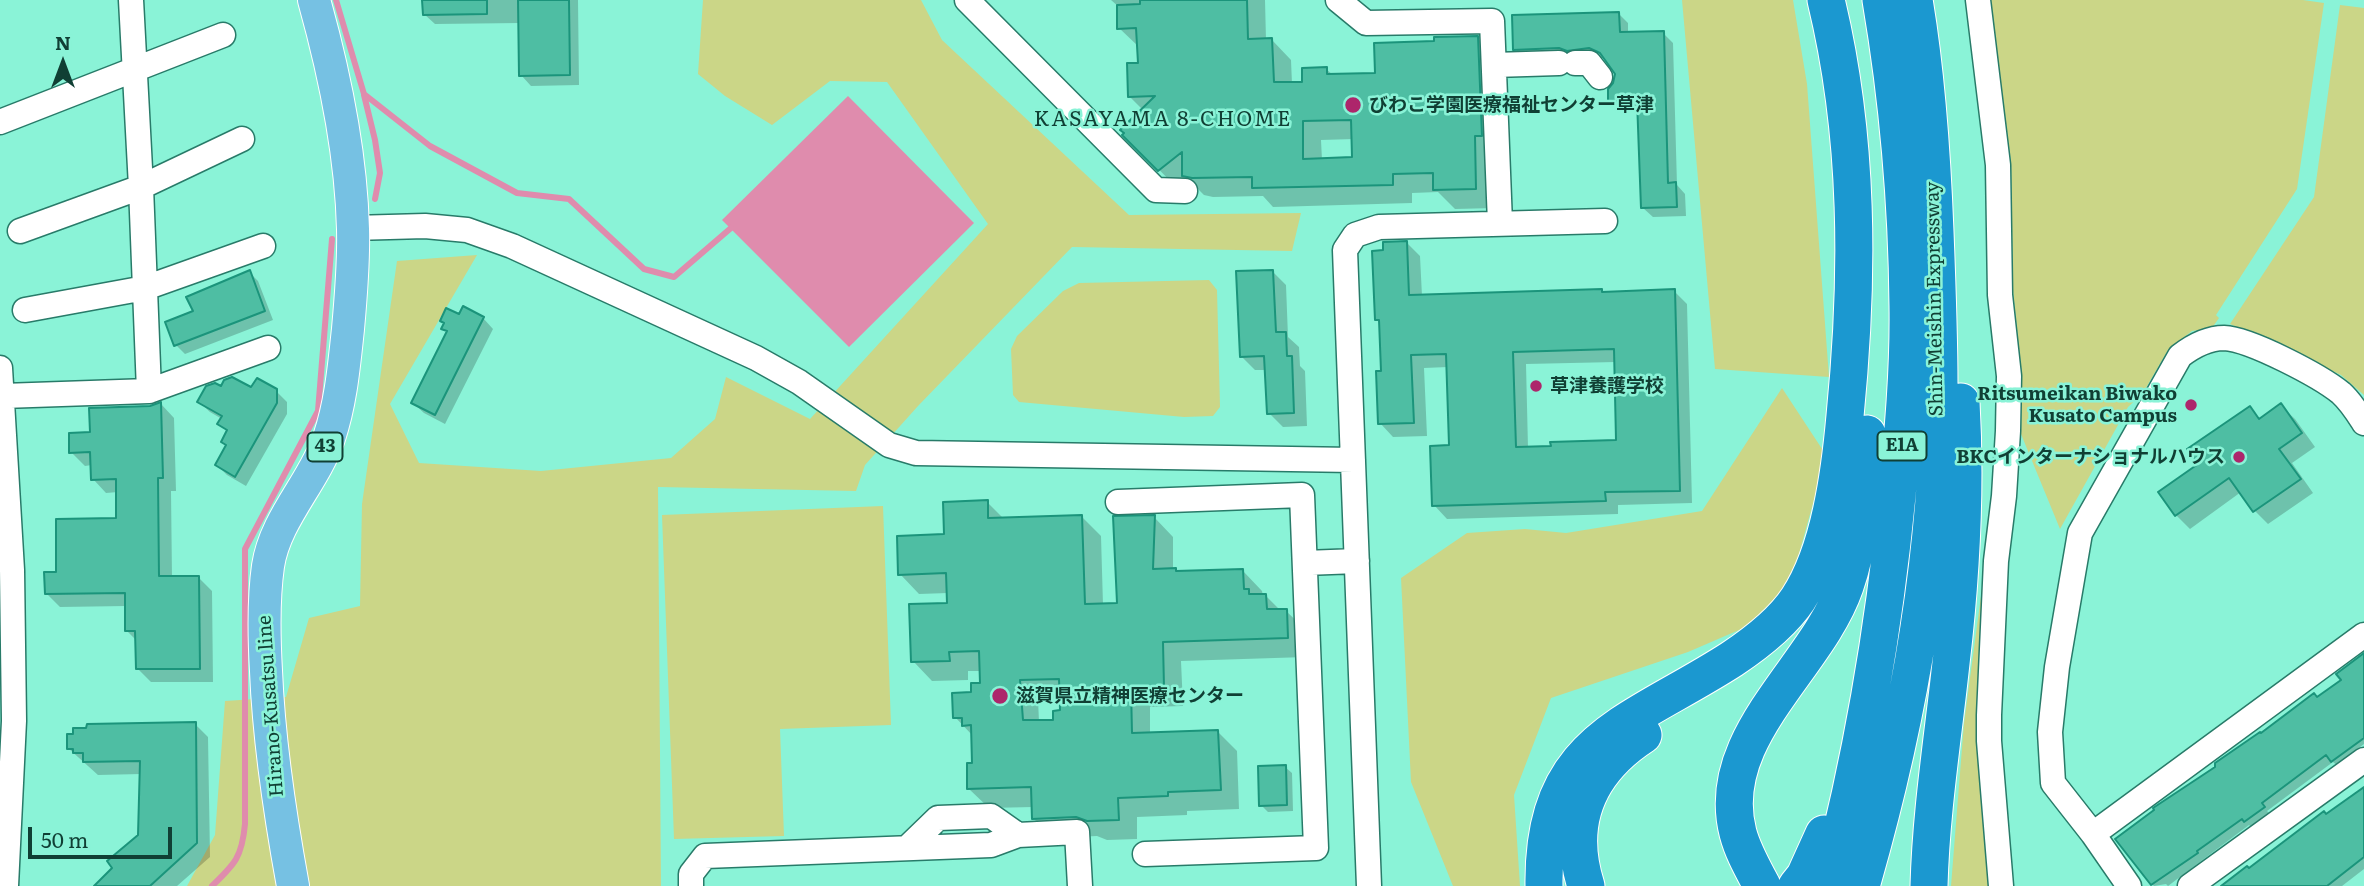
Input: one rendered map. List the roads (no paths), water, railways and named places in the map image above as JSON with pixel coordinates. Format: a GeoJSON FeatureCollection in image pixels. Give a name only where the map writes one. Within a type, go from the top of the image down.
{"type":"FeatureCollection","features":[{"type":"Feature","properties":{"kind":"highway"},"geometry":{"type":"LineString","coordinates":[[1544,886],[1544,859],[1550,819],[1563,784],[1583,756],[1609,732],[1744,651],[1776,625],[1798,599],[1814,566],[1827,529],[1837,481],[1852,350],[1854,215],[1849,130],[1826,0]]}},
{"type":"Feature","properties":{"kind":"highway"},"geometry":{"type":"LineString","coordinates":[[1762,886],[1748,860],[1738,831],[1734,803],[1737,778],[1757,727],[1833,614],[1845,586],[1861,503],[1871,395],[1874,255],[1872,161],[1865,87],[1849,0]]}},
{"type":"Feature","properties":{"kind":"highway","name":"Shin-Meishin Expressway"},"geometry":{"type":"LineString","coordinates":[[1828,886],[1846,818],[1874,684],[1901,452],[1908,308],[1901,178],[1891,68],[1881,0]]}},
{"type":"Feature","properties":{"kind":"highway","name":"Shin-Meishin Expressway"},"geometry":{"type":"LineString","coordinates":[[1861,886],[1885,803],[1906,704],[1924,588],[1934,497],[1939,387],[1937,280],[1928,109],[1914,0]]}},
{"type":"Feature","properties":{"kind":"highway"},"geometry":{"type":"LineString","coordinates":[[1928,109],[1953,266],[1962,408],[1962,507],[1957,601],[1932,826],[1929,886]]}},
{"type":"Feature","properties":{"kind":"highway"},"geometry":{"type":"LineString","coordinates":[[1586,886],[1580,868],[1577,842],[1580,814],[1592,787],[1612,762],[1637,740],[1665,721],[1740,681],[1783,650],[1802,629],[1836,578],[1849,547],[1861,503]]}},
{"type":"Feature","properties":{"kind":"highway"},"geometry":{"type":"LineString","coordinates":[[1797,886],[1819,847],[1833,814],[1874,684]]}},
{"type":"Feature","properties":{"kind":"main road","name":"Hirano-Kusatsu line"},"geometry":{"type":"LineString","coordinates":[[293,886],[279,810],[269,726],[263,605],[268,562],[278,534],[328,440],[342,391],[352,283],[353,228],[342,117],[333,68],[314,0]]}},
{"type":"Feature","properties":{"kind":"street"},"geometry":{"type":"LineString","coordinates":[[131,0],[149,391]]}},
{"type":"Feature","properties":{"kind":"street"},"geometry":{"type":"LineString","coordinates":[[967,0],[1156,190],[1185,191]]}},
{"type":"Feature","properties":{"kind":"street"},"geometry":{"type":"LineString","coordinates":[[1338,0],[1366,23],[1492,21],[1500,223]]}},
{"type":"Feature","properties":{"kind":"street"},"geometry":{"type":"LineString","coordinates":[[1978,0],[1998,165],[2000,295],[2008,376],[2007,444],[1996,561],[1989,715],[2001,886]]}},
{"type":"Feature","properties":{"kind":"street"},"geometry":{"type":"LineString","coordinates":[[0,122],[223,35]]}},
{"type":"Feature","properties":{"kind":"street"},"geometry":{"type":"LineString","coordinates":[[1494,65],[1589,63],[1600,77]]}},
{"type":"Feature","properties":{"kind":"street"},"geometry":{"type":"LineString","coordinates":[[20,232],[141,187],[242,139]]}},
{"type":"Feature","properties":{"kind":"street"},"geometry":{"type":"LineString","coordinates":[[1369,886],[1345,250],[1355,235],[1379,227],[1605,221]]}},
{"type":"Feature","properties":{"kind":"street"},"geometry":{"type":"LineString","coordinates":[[353,228],[425,226],[467,230],[512,246],[756,358],[799,382],[889,445],[916,453],[1353,460]]}},
{"type":"Feature","properties":{"kind":"street"},"geometry":{"type":"LineString","coordinates":[[25,310],[145,288],[263,246]]}},
{"type":"Feature","properties":{"kind":"street"},"geometry":{"type":"LineString","coordinates":[[2129,886],[2053,783],[2050,732],[2057,667],[2080,533],[2180,356],[2196,345],[2214,339],[2242,342],[2323,381],[2353,406],[2364,423]]}},
{"type":"Feature","properties":{"kind":"street"},"geometry":{"type":"LineString","coordinates":[[3,396],[149,391],[268,348]]}},
{"type":"Feature","properties":{"kind":"street"},"geometry":{"type":"LineString","coordinates":[[0,368],[12,570],[13,694],[6,886]]}},
{"type":"Feature","properties":{"kind":"street"},"geometry":{"type":"LineString","coordinates":[[1118,502],[1302,495],[1315,848],[1145,854]]}},
{"type":"Feature","properties":{"kind":"street"},"geometry":{"type":"LineString","coordinates":[[1305,563],[1357,561]]}},
{"type":"Feature","properties":{"kind":"street"},"geometry":{"type":"LineString","coordinates":[[2093,834],[2364,635]]}},
{"type":"Feature","properties":{"kind":"street"},"geometry":{"type":"LineString","coordinates":[[2190,886],[2364,760]]}},
{"type":"Feature","properties":{"kind":"street"},"geometry":{"type":"LineString","coordinates":[[691,886],[691,874],[705,856],[908,847],[938,818],[991,816],[1018,835],[1077,832],[1080,886]]}},
{"type":"Feature","properties":{"kind":"waterway"},"geometry":{"type":"LineString","coordinates":[[336,0],[364,94],[430,146],[517,193],[569,199],[644,269],[674,277],[731,228]]}},
{"type":"Feature","properties":{"kind":"waterway"},"geometry":{"type":"LineString","coordinates":[[364,95],[380,173],[375,199]]}},
{"type":"Feature","properties":{"kind":"waterway"},"geometry":{"type":"LineString","coordinates":[[212,886],[236,859],[242,845],[245,824],[245,549],[318,411],[332,239]]}},
{"type":"Feature","properties":{"kind":"place","name":"びわこ学園医療福祉センター草津"},"geometry":{"type":"Point","coordinates":[1353,105]}},
{"type":"Feature","properties":{"kind":"place","name":"草津養護学校"},"geometry":{"type":"Point","coordinates":[1536,386]}},
{"type":"Feature","properties":{"kind":"place","name":"Ritsumeikan Biwako Kusato Campus"},"geometry":{"type":"Point","coordinates":[2191,405]}},
{"type":"Feature","properties":{"kind":"place","name":"BKCインターナショナルハウス"},"geometry":{"type":"Point","coordinates":[2239,457]}},
{"type":"Feature","properties":{"kind":"place","name":"滋賀県立精神医療センター"},"geometry":{"type":"Point","coordinates":[1000,696]}},
{"type":"Feature","properties":{"kind":"district","name":"KASAYAMA 8-CHOME"},"geometry":{"type":"Point","coordinates":[1163,120]}}]}
